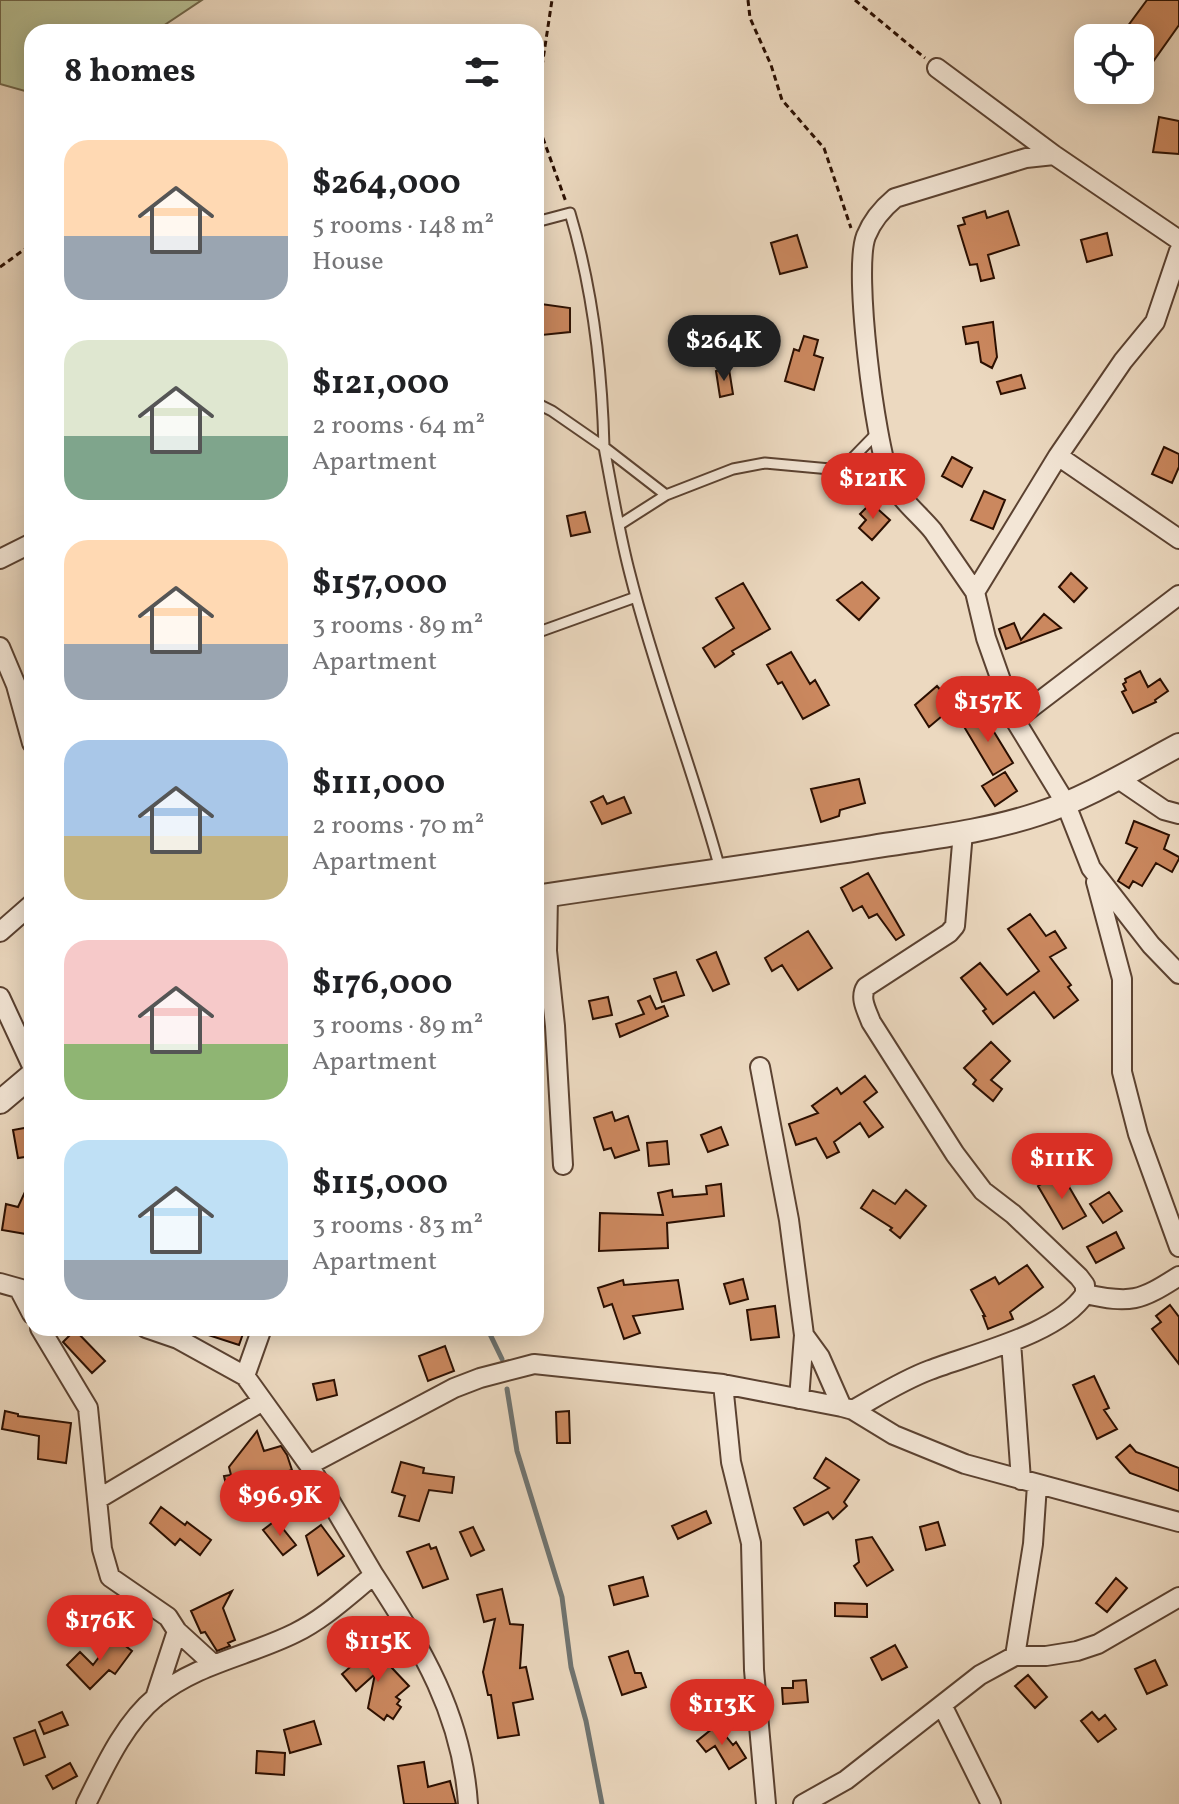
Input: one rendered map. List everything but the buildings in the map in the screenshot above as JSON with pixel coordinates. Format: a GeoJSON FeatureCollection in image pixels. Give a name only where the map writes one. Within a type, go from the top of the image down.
{"type":"FeatureCollection","features":[{"type":"Feature","properties":{"kind":"street"},"geometry":{"type":"LineString","coordinates":[[937,68],[1054,155],[1179,240]]}},
{"type":"Feature","properties":{"kind":"street"},"geometry":{"type":"LineString","coordinates":[[1054,155],[1026,158],[895,198],[874,221],[865,238],[862,257],[877,433],[891,483],[932,531],[975,592],[986,638],[1015,720],[1065,802],[1091,868],[1112,934],[1122,979],[1122,1072],[1138,1134],[1179,1247]]}},
{"type":"Feature","properties":{"kind":"street"},"geometry":{"type":"LineString","coordinates":[[975,592],[1058,456],[1123,361],[1155,322],[1179,251]]}},
{"type":"Feature","properties":{"kind":"street"},"geometry":{"type":"LineString","coordinates":[[1058,456],[1179,539]]}},
{"type":"Feature","properties":{"kind":"street"},"geometry":{"type":"LineString","coordinates":[[0,559],[24,547]]}},
{"type":"Feature","properties":{"kind":"street"},"geometry":{"type":"LineString","coordinates":[[1015,720],[1179,595]]}},
{"type":"Feature","properties":{"kind":"street"},"geometry":{"type":"LineString","coordinates":[[0,647],[24,683]]}},
{"type":"Feature","properties":{"kind":"street"},"geometry":{"type":"LineString","coordinates":[[544,896],[721,872],[1016,821],[1117,778],[1179,745]]}},
{"type":"Feature","properties":{"kind":"street"},"geometry":{"type":"LineString","coordinates":[[1117,778],[1164,810],[1179,814]]}},
{"type":"Feature","properties":{"kind":"street"},"geometry":{"type":"LineString","coordinates":[[848,1409],[927,1371],[1011,1342],[1059,1318],[1085,1294],[1085,1285],[1079,1277],[1041,1239],[983,1191],[955,1154],[871,1022],[863,1000],[862,993],[866,987],[955,926],[963,832]]}},
{"type":"Feature","properties":{"kind":"street"},"geometry":{"type":"LineString","coordinates":[[1091,868],[1151,945],[1179,974]]}},
{"type":"Feature","properties":{"kind":"street"},"geometry":{"type":"LineString","coordinates":[[0,932],[24,911]]}},
{"type":"Feature","properties":{"kind":"street"},"geometry":{"type":"LineString","coordinates":[[544,918],[555,1026],[563,1165]]}},
{"type":"Feature","properties":{"kind":"street"},"geometry":{"type":"LineString","coordinates":[[0,997],[24,1049]]}},
{"type":"Feature","properties":{"kind":"street"},"geometry":{"type":"LineString","coordinates":[[760,1067],[789,1220],[804,1335],[799,1399]]}},
{"type":"Feature","properties":{"kind":"street"},"geometry":{"type":"LineString","coordinates":[[0,1102],[24,1082]]}},
{"type":"Feature","properties":{"kind":"street"},"geometry":{"type":"LineString","coordinates":[[1085,1294],[1112,1300],[1136,1299],[1179,1276]]}},
{"type":"Feature","properties":{"kind":"street"},"geometry":{"type":"LineString","coordinates":[[0,1283],[24,1290]]}},
{"type":"Feature","properties":{"kind":"street"},"geometry":{"type":"LineString","coordinates":[[804,1335],[820,1357],[848,1409]]}},
{"type":"Feature","properties":{"kind":"street"},"geometry":{"type":"LineString","coordinates":[[45,1336],[88,1408],[102,1549],[110,1577],[159,1609],[177,1631],[212,1663]]}},
{"type":"Feature","properties":{"kind":"street"},"geometry":{"type":"LineString","coordinates":[[165,1336],[208,1354],[245,1376],[309,1465],[374,1575],[417,1640],[455,1726],[468,1804]]}},
{"type":"Feature","properties":{"kind":"street"},"geometry":{"type":"LineString","coordinates":[[245,1376],[259,1336]]}},
{"type":"Feature","properties":{"kind":"street"},"geometry":{"type":"LineString","coordinates":[[1011,1342],[1029,1482],[1033,1544],[1015,1656]]}},
{"type":"Feature","properties":{"kind":"street"},"geometry":{"type":"LineString","coordinates":[[309,1465],[454,1388],[534,1364],[723,1384],[848,1409],[927,1450],[965,1464],[1179,1522]]}},
{"type":"Feature","properties":{"kind":"street"},"geometry":{"type":"LineString","coordinates":[[723,1384],[731,1462],[751,1543],[754,1670],[766,1804]]}},
{"type":"Feature","properties":{"kind":"street"},"geometry":{"type":"LineString","coordinates":[[98,1499],[261,1402]]}},
{"type":"Feature","properties":{"kind":"street"},"geometry":{"type":"LineString","coordinates":[[86,1804],[107,1762],[138,1716],[155,1698],[212,1663],[297,1632],[374,1575]]}},
{"type":"Feature","properties":{"kind":"street"},"geometry":{"type":"LineString","coordinates":[[803,1804],[846,1780],[980,1675],[1015,1656],[1046,1656],[1098,1644],[1179,1597]]}},
{"type":"Feature","properties":{"kind":"street"},"geometry":{"type":"LineString","coordinates":[[155,1698],[177,1631]]}},
{"type":"Feature","properties":{"kind":"street"},"geometry":{"type":"LineString","coordinates":[[942,1705],[991,1804]]}},
{"type":"Feature","properties":{"kind":"lane"},"geometry":{"type":"LineString","coordinates":[[544,220],[570,213],[582,251],[599,349],[604,447],[619,525],[636,597],[699,790],[721,872]]}},
{"type":"Feature","properties":{"kind":"lane"},"geometry":{"type":"LineString","coordinates":[[544,407],[604,447],[666,495]]}},
{"type":"Feature","properties":{"kind":"lane"},"geometry":{"type":"LineString","coordinates":[[841,470],[877,433]]}},
{"type":"Feature","properties":{"kind":"lane"},"geometry":{"type":"LineString","coordinates":[[619,525],[666,495],[733,469],[765,463],[841,470],[891,483]]}},
{"type":"Feature","properties":{"kind":"lane"},"geometry":{"type":"LineString","coordinates":[[544,630],[636,597]]}},
{"type":"Feature","properties":{"kind":"path"},"geometry":{"type":"LineString","coordinates":[[544,53],[552,0]]}},
{"type":"Feature","properties":{"kind":"path"},"geometry":{"type":"LineString","coordinates":[[748,0],[750,18],[771,65],[782,100],[824,148],[862,257]]}},
{"type":"Feature","properties":{"kind":"path"},"geometry":{"type":"LineString","coordinates":[[855,0],[937,68]]}},
{"type":"Feature","properties":{"kind":"path"},"geometry":{"type":"LineString","coordinates":[[544,141],[570,213]]}},
{"type":"Feature","properties":{"kind":"path"},"geometry":{"type":"LineString","coordinates":[[0,267],[24,250]]}},
{"type":"Feature","properties":{"kind":"green space"},"geometry":{"type":"Polygon","coordinates":[[[0,0],[202,0],[166,24],[24,24],[24,91],[0,84],[0,0]]]}},
{"type":"Feature","properties":{"kind":"waterway"},"geometry":{"type":"LineString","coordinates":[[491,1336],[502,1359]]}},
{"type":"Feature","properties":{"kind":"waterway"},"geometry":{"type":"LineString","coordinates":[[507,1389],[517,1451],[562,1597],[571,1667],[586,1721],[602,1804]]}}]}
